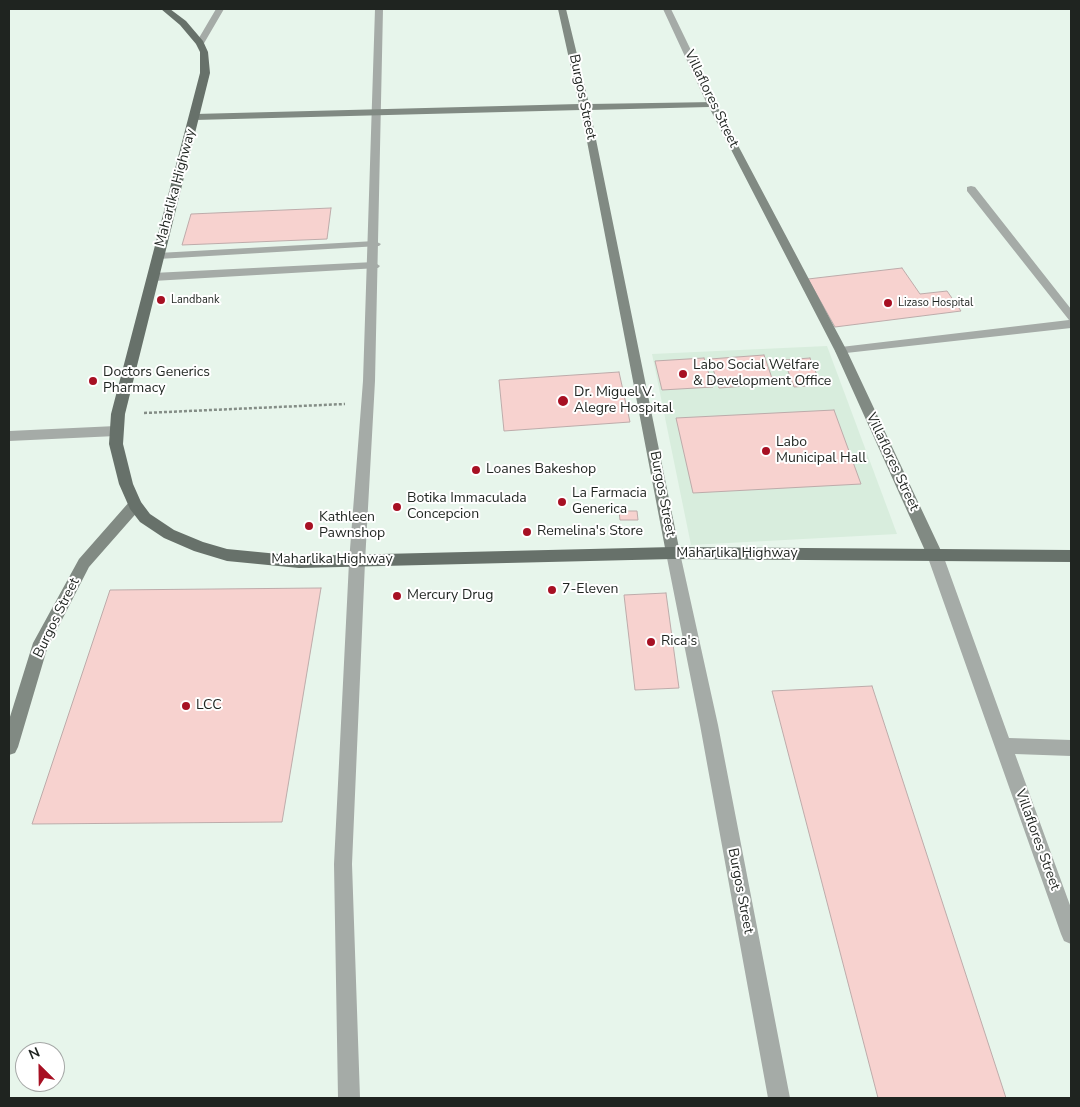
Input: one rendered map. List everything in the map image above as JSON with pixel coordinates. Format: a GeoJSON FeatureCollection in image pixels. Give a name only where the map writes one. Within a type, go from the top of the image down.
{"type":"FeatureCollection","features":[{"type":"Feature","properties":{"kind":"main road","name":"Maharlika Highway"},"geometry":{"type":"LineString","coordinates":[[165,9],[183,22],[200,42],[204,52],[205,73],[118,414],[116,431],[118,458],[135,505],[145,518],[169,534],[199,547],[228,555],[300,562],[673,553],[1071,556]]}},
{"type":"Feature","properties":{"kind":"street"},"geometry":{"type":"LineString","coordinates":[[200,42],[216,19],[220,9]]}},
{"type":"Feature","properties":{"kind":"street"},"geometry":{"type":"LineString","coordinates":[[349,1098],[343,864],[357,562],[368,403],[374,266],[379,9]]}},
{"type":"Feature","properties":{"kind":"street","name":"Burgos Street"},"geometry":{"type":"LineString","coordinates":[[562,9],[585,108],[709,725],[779,1098]]}},
{"type":"Feature","properties":{"kind":"street","name":"Villaflores Street"},"geometry":{"type":"LineString","coordinates":[[667,9],[712,104],[841,351],[935,555],[1071,934]]}},
{"type":"Feature","properties":{"kind":"street"},"geometry":{"type":"LineString","coordinates":[[195,117],[712,104]]}},
{"type":"Feature","properties":{"kind":"street"},"geometry":{"type":"LineString","coordinates":[[970,189],[1069,310]]}},
{"type":"Feature","properties":{"kind":"street"},"geometry":{"type":"LineString","coordinates":[[158,256],[374,244]]}},
{"type":"Feature","properties":{"kind":"street"},"geometry":{"type":"LineString","coordinates":[[153,277],[374,266]]}},
{"type":"Feature","properties":{"kind":"street"},"geometry":{"type":"LineString","coordinates":[[841,351],[1071,324]]}},
{"type":"Feature","properties":{"kind":"street"},"geometry":{"type":"LineString","coordinates":[[9,436],[116,431]]}},
{"type":"Feature","properties":{"kind":"street","name":"Burgos Street"},"geometry":{"type":"LineString","coordinates":[[9,747],[39,648],[84,562],[135,505]]}},
{"type":"Feature","properties":{"kind":"street"},"geometry":{"type":"LineString","coordinates":[[1003,746],[1071,748]]}},
{"type":"Feature","properties":{"kind":"path"},"geometry":{"type":"LineString","coordinates":[[118,414],[368,403]]}},
{"type":"Feature","properties":{"kind":"shaded area"},"geometry":{"type":"Polygon","coordinates":[[[827,346],[897,534],[691,545],[652,354],[827,346]]]}},
{"type":"Feature","properties":{"kind":"building"},"geometry":{"type":"Polygon","coordinates":[[[331,208],[327,239],[182,245],[191,214],[331,208]]]}},
{"type":"Feature","properties":{"kind":"building","name":"Lizaso Hospital"},"geometry":{"type":"Polygon","coordinates":[[[902,268],[920,294],[947,291],[961,311],[835,327],[808,279],[902,268]]]}},
{"type":"Feature","properties":{"kind":"building"},"geometry":{"type":"Polygon","coordinates":[[[764,355],[774,384],[719,388],[710,359],[764,355]]]}},
{"type":"Feature","properties":{"kind":"building","name":"Labo Social Welfare & Development Office"},"geometry":{"type":"Polygon","coordinates":[[[704,358],[713,387],[662,390],[655,361],[704,358]]]}},
{"type":"Feature","properties":{"kind":"building"},"geometry":{"type":"Polygon","coordinates":[[[810,358],[821,385],[794,387],[784,360],[810,358]]]}},
{"type":"Feature","properties":{"kind":"building","name":"Dr. Miguel V. Alegre Hospital"},"geometry":{"type":"Polygon","coordinates":[[[619,372],[630,422],[504,431],[499,380],[619,372]]]}},
{"type":"Feature","properties":{"kind":"building","name":"Labo Municipal Hall"},"geometry":{"type":"Polygon","coordinates":[[[834,410],[861,484],[693,493],[676,418],[834,410]]]}},
{"type":"Feature","properties":{"kind":"building"},"geometry":{"type":"Polygon","coordinates":[[[619,511],[637,511],[638,520],[620,520],[619,511]]]}},
{"type":"Feature","properties":{"kind":"building","name":"LCC"},"geometry":{"type":"Polygon","coordinates":[[[321,588],[282,822],[32,824],[110,590],[321,588]]]}},
{"type":"Feature","properties":{"kind":"building","name":"Rica's"},"geometry":{"type":"Polygon","coordinates":[[[666,593],[679,688],[635,690],[624,595],[666,593]]]}},
{"type":"Feature","properties":{"kind":"building"},"geometry":{"type":"Polygon","coordinates":[[[872,686],[1006,1098],[878,1098],[772,691],[872,686]]]}},
{"type":"Feature","properties":{"kind":"place","name":"Landbank"},"geometry":{"type":"Point","coordinates":[161,300]}},
{"type":"Feature","properties":{"kind":"place","name":"Lizaso Hospital"},"geometry":{"type":"Point","coordinates":[888,303]}},
{"type":"Feature","properties":{"kind":"place","name":"Labo Social Welfare & Development Office"},"geometry":{"type":"Point","coordinates":[683,374]}},
{"type":"Feature","properties":{"kind":"place","name":"Doctors Generics Pharmacy"},"geometry":{"type":"Point","coordinates":[93,381]}},
{"type":"Feature","properties":{"kind":"place","name":"Dr. Miguel V. Alegre Hospital"},"geometry":{"type":"Point","coordinates":[563,401]}},
{"type":"Feature","properties":{"kind":"place","name":"Labo Municipal Hall"},"geometry":{"type":"Point","coordinates":[766,451]}},
{"type":"Feature","properties":{"kind":"place","name":"Loanes Bakeshop"},"geometry":{"type":"Point","coordinates":[476,470]}},
{"type":"Feature","properties":{"kind":"place","name":"La Farmacia Generica"},"geometry":{"type":"Point","coordinates":[562,502]}},
{"type":"Feature","properties":{"kind":"place","name":"Botika Immaculada Concepcion"},"geometry":{"type":"Point","coordinates":[397,507]}},
{"type":"Feature","properties":{"kind":"place","name":"Kathleen Pawnshop"},"geometry":{"type":"Point","coordinates":[309,526]}},
{"type":"Feature","properties":{"kind":"place","name":"Remelina's Store"},"geometry":{"type":"Point","coordinates":[527,532]}},
{"type":"Feature","properties":{"kind":"place","name":"7-Eleven"},"geometry":{"type":"Point","coordinates":[552,590]}},
{"type":"Feature","properties":{"kind":"place","name":"Mercury Drug"},"geometry":{"type":"Point","coordinates":[397,596]}},
{"type":"Feature","properties":{"kind":"place","name":"Rica's"},"geometry":{"type":"Point","coordinates":[651,642]}},
{"type":"Feature","properties":{"kind":"place","name":"LCC"},"geometry":{"type":"Point","coordinates":[186,706]}}]}
